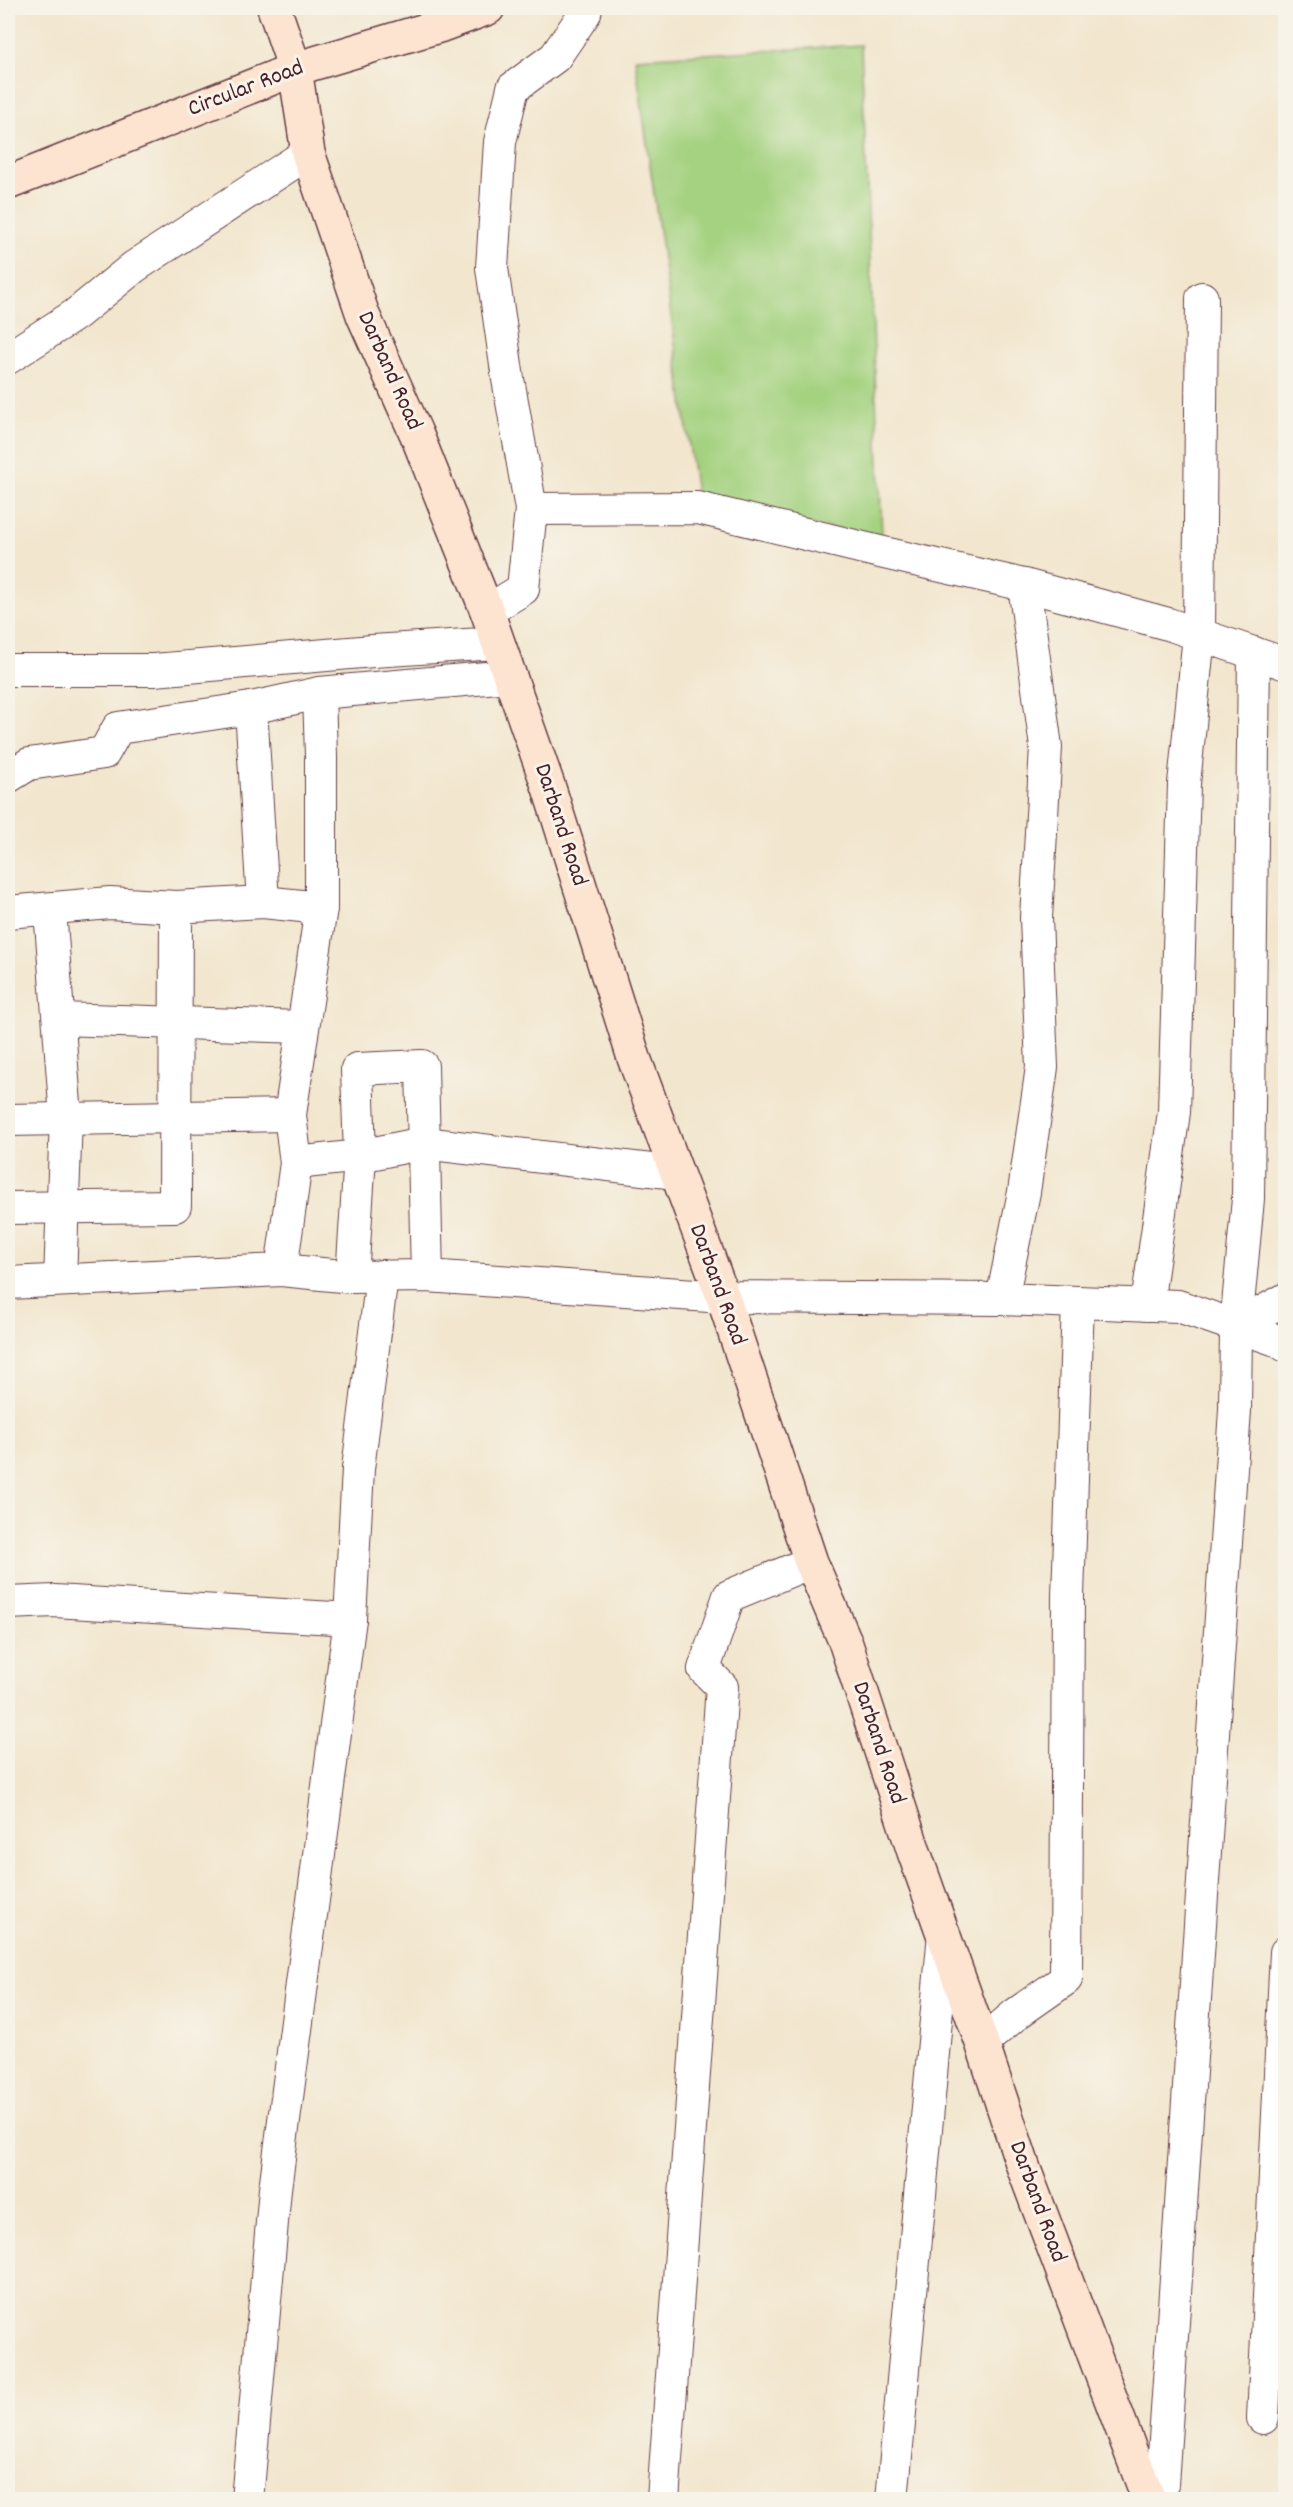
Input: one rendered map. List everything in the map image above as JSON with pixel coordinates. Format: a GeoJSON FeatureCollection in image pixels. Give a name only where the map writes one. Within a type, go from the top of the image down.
{"type":"FeatureCollection","features":[{"type":"Feature","properties":{"kind":"main road","name":"Darband Road"},"geometry":{"type":"LineString","coordinates":[[274,8],[295,69],[308,153],[363,315],[416,433],[487,611],[549,788],[634,1058],[723,1297],[811,1562],[845,1641],[914,1852],[944,1932],[1024,2169],[1155,2492]]}},
{"type":"Feature","properties":{"kind":"main road","name":"Circular Road"},"geometry":{"type":"LineString","coordinates":[[8,183],[295,69],[439,26],[488,8]]}},
{"type":"Feature","properties":{"kind":"street"},"geometry":{"type":"LineString","coordinates":[[487,611],[523,589],[531,509],[508,379],[492,268],[500,142],[513,88],[555,57],[585,13],[586,8]]}},
{"type":"Feature","properties":{"kind":"street"},"geometry":{"type":"LineString","coordinates":[[8,358],[75,315],[134,267],[308,153]]}},
{"type":"Feature","properties":{"kind":"street"},"geometry":{"type":"LineString","coordinates":[[1147,1305],[1174,1112],[1184,784],[1199,635],[1202,298]]}},
{"type":"Feature","properties":{"kind":"street"},"geometry":{"type":"LineString","coordinates":[[531,509],[698,508],[1024,585],[1199,635],[1286,664]]}},
{"type":"Feature","properties":{"kind":"street"},"geometry":{"type":"LineString","coordinates":[[1002,1299],[1024,1192],[1042,1067],[1036,918],[1046,747],[1024,585]]}},
{"type":"Feature","properties":{"kind":"street"},"geometry":{"type":"LineString","coordinates":[[8,670],[154,670],[497,643]]}},
{"type":"Feature","properties":{"kind":"street"},"geometry":{"type":"LineString","coordinates":[[1155,2492],[1234,1422],[1236,1326],[1248,1199],[1254,653]]}},
{"type":"Feature","properties":{"kind":"street"},"geometry":{"type":"LineString","coordinates":[[8,777],[29,764],[104,753],[118,728],[250,708],[319,693],[509,676]]}},
{"type":"Feature","properties":{"kind":"street"},"geometry":{"type":"LineString","coordinates":[[281,1270],[296,1163],[290,1115],[321,908],[319,693]]}},
{"type":"Feature","properties":{"kind":"street"},"geometry":{"type":"LineString","coordinates":[[250,708],[263,902]]}},
{"type":"Feature","properties":{"kind":"street"},"geometry":{"type":"LineString","coordinates":[[8,912],[110,903],[176,907],[263,902],[321,908]]}},
{"type":"Feature","properties":{"kind":"street"},"geometry":{"type":"LineString","coordinates":[[8,1208],[175,1206],[176,907]]}},
{"type":"Feature","properties":{"kind":"street"},"geometry":{"type":"LineString","coordinates":[[50,910],[66,1118],[60,1280]]}},
{"type":"Feature","properties":{"kind":"street"},"geometry":{"type":"LineString","coordinates":[[60,1020],[303,1027]]}},
{"type":"Feature","properties":{"kind":"street"},"geometry":{"type":"LineString","coordinates":[[247,2499],[275,2189],[350,1619],[367,1276],[357,1069],[422,1066],[427,1276]]}},
{"type":"Feature","properties":{"kind":"street"},"geometry":{"type":"LineString","coordinates":[[8,1120],[290,1115]]}},
{"type":"Feature","properties":{"kind":"street"},"geometry":{"type":"LineString","coordinates":[[296,1163],[360,1156],[424,1143],[676,1173]]}},
{"type":"Feature","properties":{"kind":"street"},"geometry":{"type":"LineString","coordinates":[[8,1283],[281,1270],[367,1276],[427,1276],[723,1297],[1002,1299],[1178,1306],[1276,1340],[1286,1346]]}},
{"type":"Feature","properties":{"kind":"street"},"geometry":{"type":"LineString","coordinates":[[1236,1326],[1286,1299]]}},
{"type":"Feature","properties":{"kind":"street"},"geometry":{"type":"LineString","coordinates":[[982,2043],[1016,2013],[1066,1979],[1068,1596],[1078,1302]]}},
{"type":"Feature","properties":{"kind":"street"},"geometry":{"type":"LineString","coordinates":[[663,2499],[722,1687],[704,1669],[729,1596],[811,1562]]}},
{"type":"Feature","properties":{"kind":"street"},"geometry":{"type":"LineString","coordinates":[[8,1603],[55,1601],[350,1619]]}},
{"type":"Feature","properties":{"kind":"street"},"geometry":{"type":"LineString","coordinates":[[892,2499],[944,1932]]}},
{"type":"Feature","properties":{"kind":"street"},"geometry":{"type":"LineString","coordinates":[[1263,2418],[1286,1952]]}},
{"type":"Feature","properties":{"kind":"green space"},"geometry":{"type":"Polygon","coordinates":[[[861,45],[882,536],[698,508],[635,58],[861,45]]]}}]}
